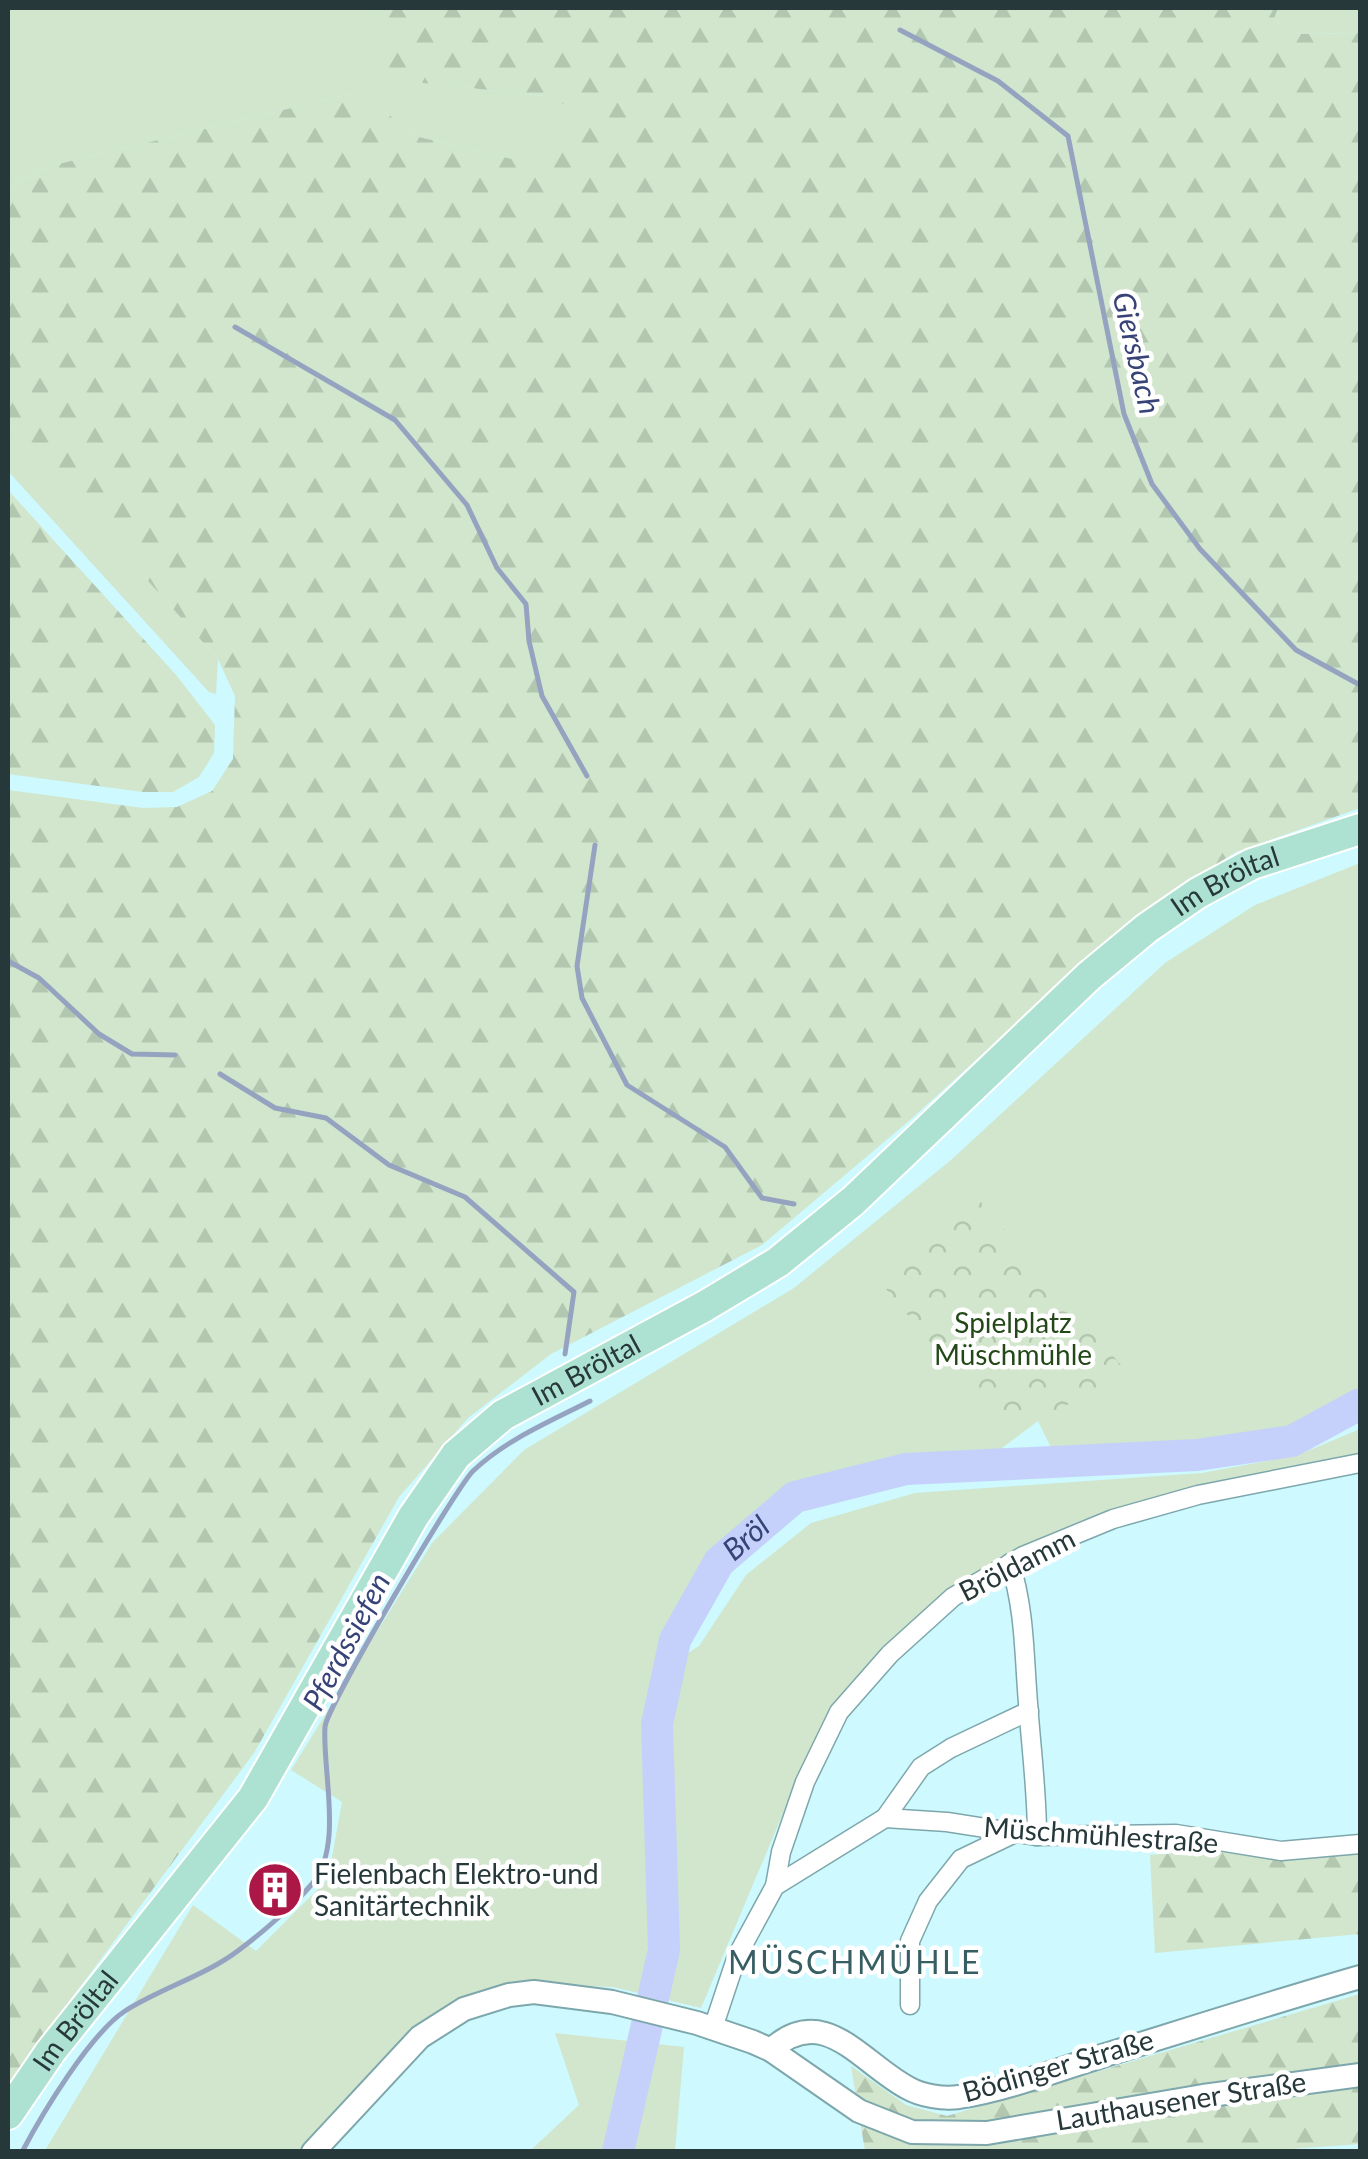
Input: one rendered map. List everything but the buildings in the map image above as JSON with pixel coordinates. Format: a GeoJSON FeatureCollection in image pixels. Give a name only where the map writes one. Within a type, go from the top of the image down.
{"type":"FeatureCollection","features":[{"type":"Feature","properties":{"kind":"main road","name":"Im Bröltal"},"geometry":{"type":"LineString","coordinates":[[8,2114],[51,2051],[253,1798],[413,1516],[456,1456],[504,1416],[778,1262],[853,1201],[1076,989],[1147,928],[1198,893],[1252,864],[1360,829]]}},
{"type":"Feature","properties":{"kind":"street","name":"Bröldamm"},"geometry":{"type":"LineString","coordinates":[[775,1886],[780,1852],[805,1782],[839,1712],[890,1654],[953,1596],[1010,1564],[1085,1530],[1144,1510],[1198,1495],[1360,1463]]}},
{"type":"Feature","properties":{"kind":"street"},"geometry":{"type":"LineString","coordinates":[[1010,1564],[1024,1626],[1037,1786],[1037,1836]]}},
{"type":"Feature","properties":{"kind":"street"},"geometry":{"type":"LineString","coordinates":[[705,2025],[775,1886],[884,1818],[920,1767],[950,1748],[1029,1711]]}},
{"type":"Feature","properties":{"kind":"street","name":"Müschmühlestraße"},"geometry":{"type":"LineString","coordinates":[[884,1818],[947,1822],[1037,1836],[1176,1834],[1280,1851],[1360,1844]]}},
{"type":"Feature","properties":{"kind":"street"},"geometry":{"type":"LineString","coordinates":[[910,2005],[910,1941],[928,1901],[961,1859],[1013,1834]]}},
{"type":"Feature","properties":{"kind":"street","name":"Bödinger Straße"},"geometry":{"type":"LineString","coordinates":[[771,2050],[786,2037],[807,2030],[827,2034],[908,2089],[934,2097],[959,2097],[1360,1976]]}},
{"type":"Feature","properties":{"kind":"street","name":"Lauthausener Straße"},"geometry":{"type":"LineString","coordinates":[[314,2152],[420,2037],[464,2009],[508,1995],[534,1992],[612,2002],[705,2025],[771,2050],[859,2111],[912,2132],[987,2132],[1360,2075]]}},
{"type":"Feature","properties":{"kind":"green space"},"geometry":{"type":"Polygon","coordinates":[[[8,8],[379,8],[378,78],[545,96],[580,110],[533,164],[419,137],[358,92],[50,166],[8,187],[8,8]]]}},
{"type":"Feature","properties":{"kind":"green space"},"geometry":{"type":"Polygon","coordinates":[[[379,8],[1278,8],[1274,19],[1290,32],[1360,33],[1360,808],[1236,852],[1135,916],[910,1120],[762,1245],[551,1354],[468,1418],[399,1497],[254,1753],[8,2084],[8,790],[143,808],[177,807],[212,791],[233,759],[235,696],[218,659],[8,425],[8,187],[50,166],[358,92],[419,137],[533,164],[579,111],[545,96],[377,78],[379,8]]]}},
{"type":"Feature","properties":{"kind":"green space"},"geometry":{"type":"Polygon","coordinates":[[[1278,8],[1360,8],[1360,33],[1290,32],[1274,19],[1278,8]]]}},
{"type":"Feature","properties":{"kind":"green space"},"geometry":{"type":"Polygon","coordinates":[[[8,425],[218,659],[216,694],[209,692],[8,471],[8,425]]]}},
{"type":"Feature","properties":{"kind":"green space"},"geometry":{"type":"Polygon","coordinates":[[[8,490],[177,676],[215,725],[214,753],[199,777],[173,792],[143,792],[8,774],[8,490]]]}},
{"type":"Feature","properties":{"kind":"green space"},"geometry":{"type":"Polygon","coordinates":[[[1360,863],[1360,1397],[1293,1435],[1192,1446],[1054,1454],[1038,1421],[1002,1448],[1003,1458],[909,1462],[793,1494],[712,1556],[667,1637],[654,1675],[699,1646],[746,1575],[811,1523],[915,1493],[1202,1473],[1298,1455],[1360,1429],[1360,1460],[1205,1489],[952,1593],[833,1712],[805,1761],[701,2008],[613,1987],[524,1984],[415,2031],[300,2151],[44,2152],[193,1905],[256,1951],[328,1879],[342,1802],[291,1770],[432,1543],[524,1450],[794,1288],[951,1160],[1165,963],[1255,905],[1360,863]]]}},
{"type":"Feature","properties":{"kind":"green space","name":"Spielplatz Müschmühle"},"geometry":{"type":"Polygon","coordinates":[[[974,1194],[1126,1371],[1039,1421],[998,1424],[877,1278],[974,1194]]]}},
{"type":"Feature","properties":{"kind":"green space"},"geometry":{"type":"Polygon","coordinates":[[[1360,1837],[1360,1934],[1155,1953],[1150,1855],[1360,1837]]]}},
{"type":"Feature","properties":{"kind":"green space"},"geometry":{"type":"Polygon","coordinates":[[[1360,1994],[1360,2144],[1251,2152],[865,2151],[851,2066],[906,2105],[947,2116],[1360,1994]]]}},
{"type":"Feature","properties":{"kind":"green space"},"geometry":{"type":"Polygon","coordinates":[[[555,2033],[684,2047],[675,2151],[530,2151],[579,2105],[555,2033]]]}},
{"type":"Feature","properties":{"kind":"waterway","name":"Giersbach"},"geometry":{"type":"LineString","coordinates":[[900,30],[998,81],[1068,136],[1124,414],[1152,484],[1200,549],[1296,650],[1360,685]]}},
{"type":"Feature","properties":{"kind":"waterway"},"geometry":{"type":"LineString","coordinates":[[235,327],[395,420],[467,505],[497,568],[526,604],[529,641],[542,696],[587,776]]}},
{"type":"Feature","properties":{"kind":"waterway"},"geometry":{"type":"LineString","coordinates":[[595,845],[577,966],[582,998],[627,1085],[725,1147],[762,1198],[794,1204]]}},
{"type":"Feature","properties":{"kind":"waterway","name":"Pferdssiefen"},"geometry":{"type":"LineString","coordinates":[[8,961],[39,978],[99,1034],[132,1054],[175,1055]]}},
{"type":"Feature","properties":{"kind":"waterway","name":"Pferdssiefen"},"geometry":{"type":"LineString","coordinates":[[220,1074],[275,1108],[326,1118],[389,1165],[465,1197],[574,1292],[565,1354]]}},
{"type":"Feature","properties":{"kind":"waterway","name":"Pferdssiefen"},"geometry":{"type":"LineString","coordinates":[[22,2152],[68,2076],[111,2022],[139,2003],[226,1959],[312,1884],[322,1868],[329,1829],[325,1727],[393,1599],[473,1471],[514,1440],[590,1401]]}},
{"type":"Feature","properties":{"kind":"waterway","name":"Bröl"},"geometry":{"type":"LineString","coordinates":[[618,2152],[664,1950],[657,1724],[675,1640],[719,1562],[795,1497],[906,1469],[1197,1455],[1292,1441],[1360,1404]]}},
{"type":"Feature","properties":{"kind":"place","name":"Fielenbach Elektro-und Sanitärtechnik"},"geometry":{"type":"Point","coordinates":[275,1890]}},
{"type":"Feature","properties":{"kind":"district","name":"MÜSCHMÜHLE"},"geometry":{"type":"Point","coordinates":[855,1963]}}]}
